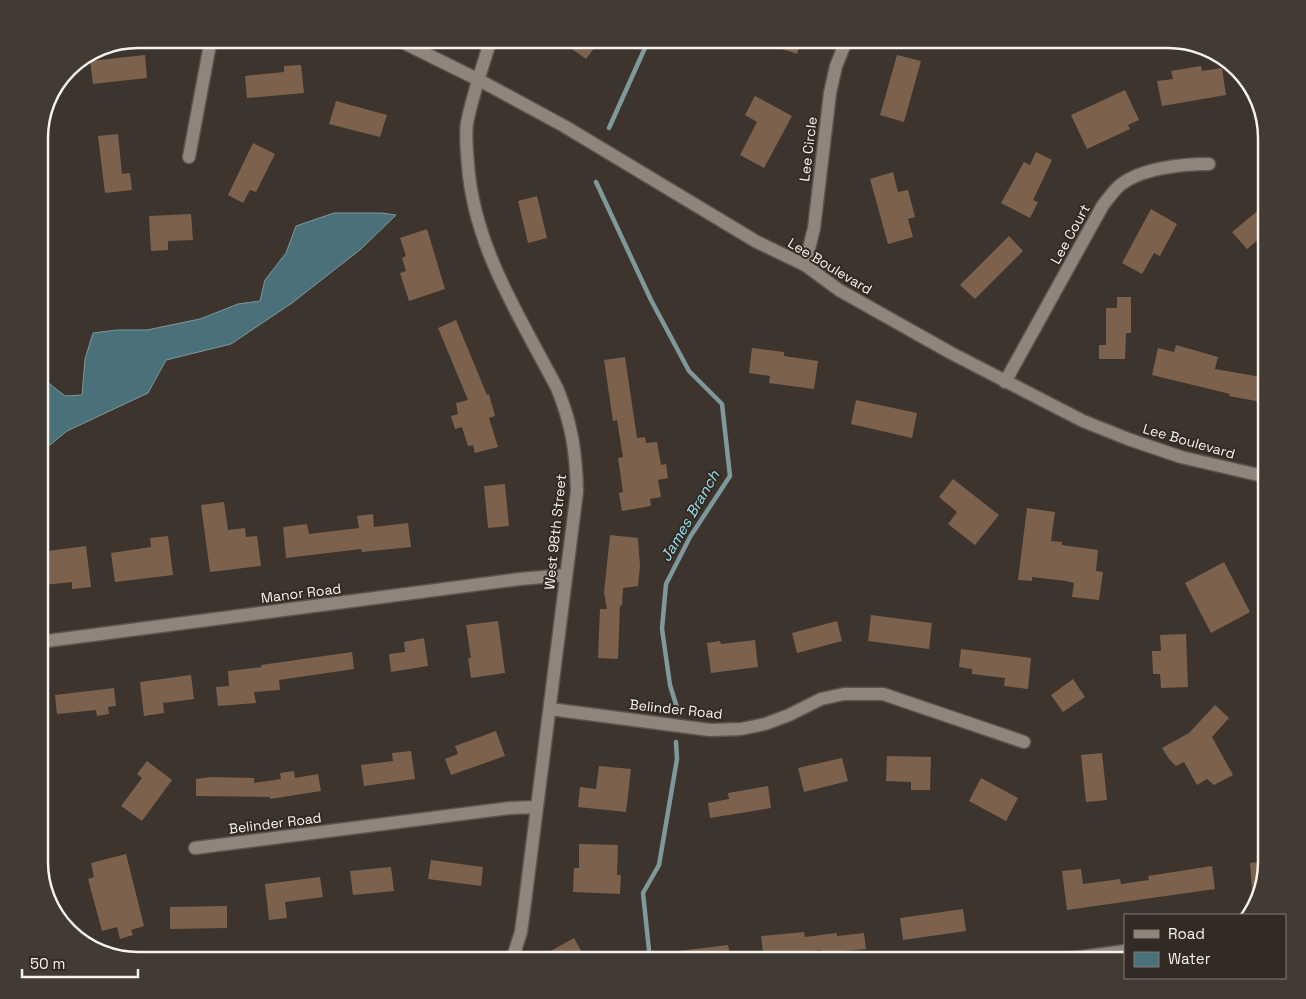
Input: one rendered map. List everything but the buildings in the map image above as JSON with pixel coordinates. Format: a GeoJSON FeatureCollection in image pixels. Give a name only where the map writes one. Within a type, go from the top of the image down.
{"type":"FeatureCollection","features":[{"type":"Feature","properties":{"kind":"street"},"geometry":{"type":"LineString","coordinates":[[189,157],[208,48]]}},
{"type":"Feature","properties":{"kind":"street","name":"Lee Boulevard"},"geometry":{"type":"LineString","coordinates":[[414,48],[479,80],[595,144],[757,242],[805,265],[839,290],[1005,382],[1083,421],[1128,439],[1181,457],[1258,475]]}},
{"type":"Feature","properties":{"kind":"street","name":"West 98th Street"},"geometry":{"type":"LineString","coordinates":[[488,48],[467,124],[467,155],[473,205],[483,240],[503,285],[564,405],[574,440],[577,491],[521,932],[515,952]]}},
{"type":"Feature","properties":{"kind":"street","name":"Lee Circle"},"geometry":{"type":"LineString","coordinates":[[805,265],[814,228],[830,93],[836,66],[843,48]]}},
{"type":"Feature","properties":{"kind":"street","name":"Lee Court"},"geometry":{"type":"LineString","coordinates":[[1005,382],[1103,205],[1119,186],[1137,175],[1157,170],[1194,164],[1208,164]]}},
{"type":"Feature","properties":{"kind":"street","name":"Manor Road"},"geometry":{"type":"LineString","coordinates":[[48,641],[510,580],[566,575]]}},
{"type":"Feature","properties":{"kind":"street","name":"Belinder Road"},"geometry":{"type":"LineString","coordinates":[[550,710],[710,730],[741,729],[765,724],[822,699],[844,694],[883,694],[1024,742]]}},
{"type":"Feature","properties":{"kind":"street","name":"Belinder Road"},"geometry":{"type":"LineString","coordinates":[[195,848],[510,808],[537,807]]}},
{"type":"Feature","properties":{"kind":"water"},"geometry":{"type":"Polygon","coordinates":[[[334,213],[382,213],[396,215],[361,249],[292,303],[231,344],[166,360],[148,393],[67,431],[48,447],[48,383],[65,396],[82,395],[85,359],[93,333],[117,330],[147,330],[200,319],[238,304],[260,301],[265,280],[286,253],[296,226],[334,213]]]}},
{"type":"Feature","properties":{"kind":"waterway","name":"James Branch"},"geometry":{"type":"LineString","coordinates":[[609,128],[645,48]]}},
{"type":"Feature","properties":{"kind":"waterway","name":"James Branch"},"geometry":{"type":"LineString","coordinates":[[596,182],[651,300],[689,371],[722,404],[730,476],[690,537],[666,584],[662,629],[670,685],[679,714]]}},
{"type":"Feature","properties":{"kind":"waterway","name":"James Branch"},"geometry":{"type":"LineString","coordinates":[[649,952],[643,893],[659,865],[677,759],[676,742]]}}]}
